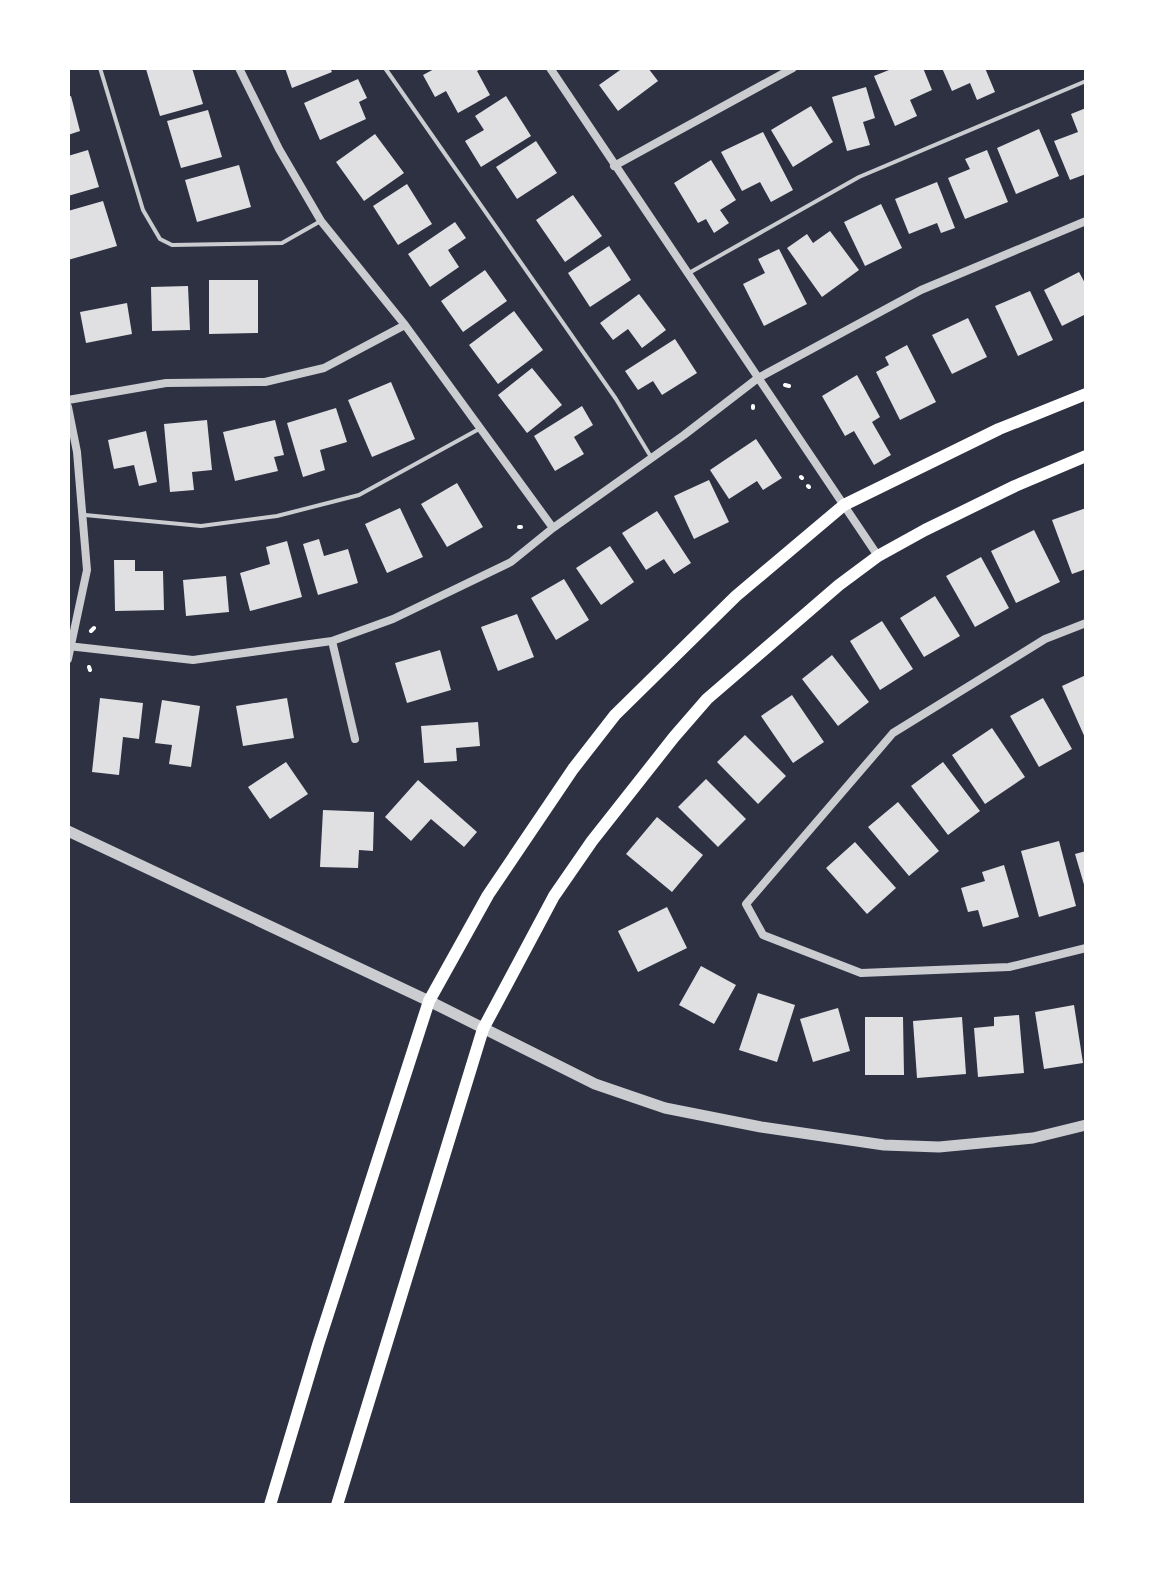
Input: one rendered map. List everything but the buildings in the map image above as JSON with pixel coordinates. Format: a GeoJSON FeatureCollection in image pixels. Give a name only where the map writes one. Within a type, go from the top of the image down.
{"type":"FeatureCollection","features":[{"type":"Feature","properties":{"kind":"main road"},"geometry":{"type":"LineString","coordinates":[[270,1505],[429,1001],[488,895],[573,769],[615,715],[736,596],[844,505],[999,429],[1086,394]]}},
{"type":"Feature","properties":{"kind":"main road"},"geometry":{"type":"LineString","coordinates":[[337,1505],[483,1029],[554,896],[592,841],[707,699],[839,585],[878,556],[925,530],[1086,456]]}},
{"type":"Feature","properties":{"kind":"street"},"geometry":{"type":"LineString","coordinates":[[239,68],[279,149],[321,221],[405,325],[553,528]]}},
{"type":"Feature","properties":{"kind":"street"},"geometry":{"type":"LineString","coordinates":[[550,68],[878,556]]}},
{"type":"Feature","properties":{"kind":"street"},"geometry":{"type":"LineString","coordinates":[[614,166],[793,68]]}},
{"type":"Feature","properties":{"kind":"street"},"geometry":{"type":"LineString","coordinates":[[69,646],[193,660],[332,641],[393,619],[511,562],[758,378],[921,290],[1086,221]]}},
{"type":"Feature","properties":{"kind":"street"},"geometry":{"type":"LineString","coordinates":[[68,400],[166,383],[265,382],[324,368],[405,325]]}},
{"type":"Feature","properties":{"kind":"street"},"geometry":{"type":"LineString","coordinates":[[68,407],[77,452],[87,570],[68,659]]}},
{"type":"Feature","properties":{"kind":"street"},"geometry":{"type":"LineString","coordinates":[[1086,623],[1045,639],[893,733],[746,904],[763,935],[861,973],[1009,967],[1086,948]]}},
{"type":"Feature","properties":{"kind":"street"},"geometry":{"type":"LineString","coordinates":[[332,641],[355,739]]}},
{"type":"Feature","properties":{"kind":"street"},"geometry":{"type":"LineString","coordinates":[[68,831],[429,1001],[595,1084],[665,1108],[761,1127],[884,1145],[939,1147],[1033,1138],[1086,1125]]}},
{"type":"Feature","properties":{"kind":"lane"},"geometry":{"type":"LineString","coordinates":[[100,68],[143,210],[160,239],[172,245],[282,243],[321,221]]}},
{"type":"Feature","properties":{"kind":"lane"},"geometry":{"type":"LineString","coordinates":[[385,68],[616,399],[652,459]]}},
{"type":"Feature","properties":{"kind":"lane"},"geometry":{"type":"LineString","coordinates":[[687,275],[859,177],[1086,81]]}},
{"type":"Feature","properties":{"kind":"lane"},"geometry":{"type":"LineString","coordinates":[[82,514],[201,526],[277,516],[359,495],[479,428]]}}]}
